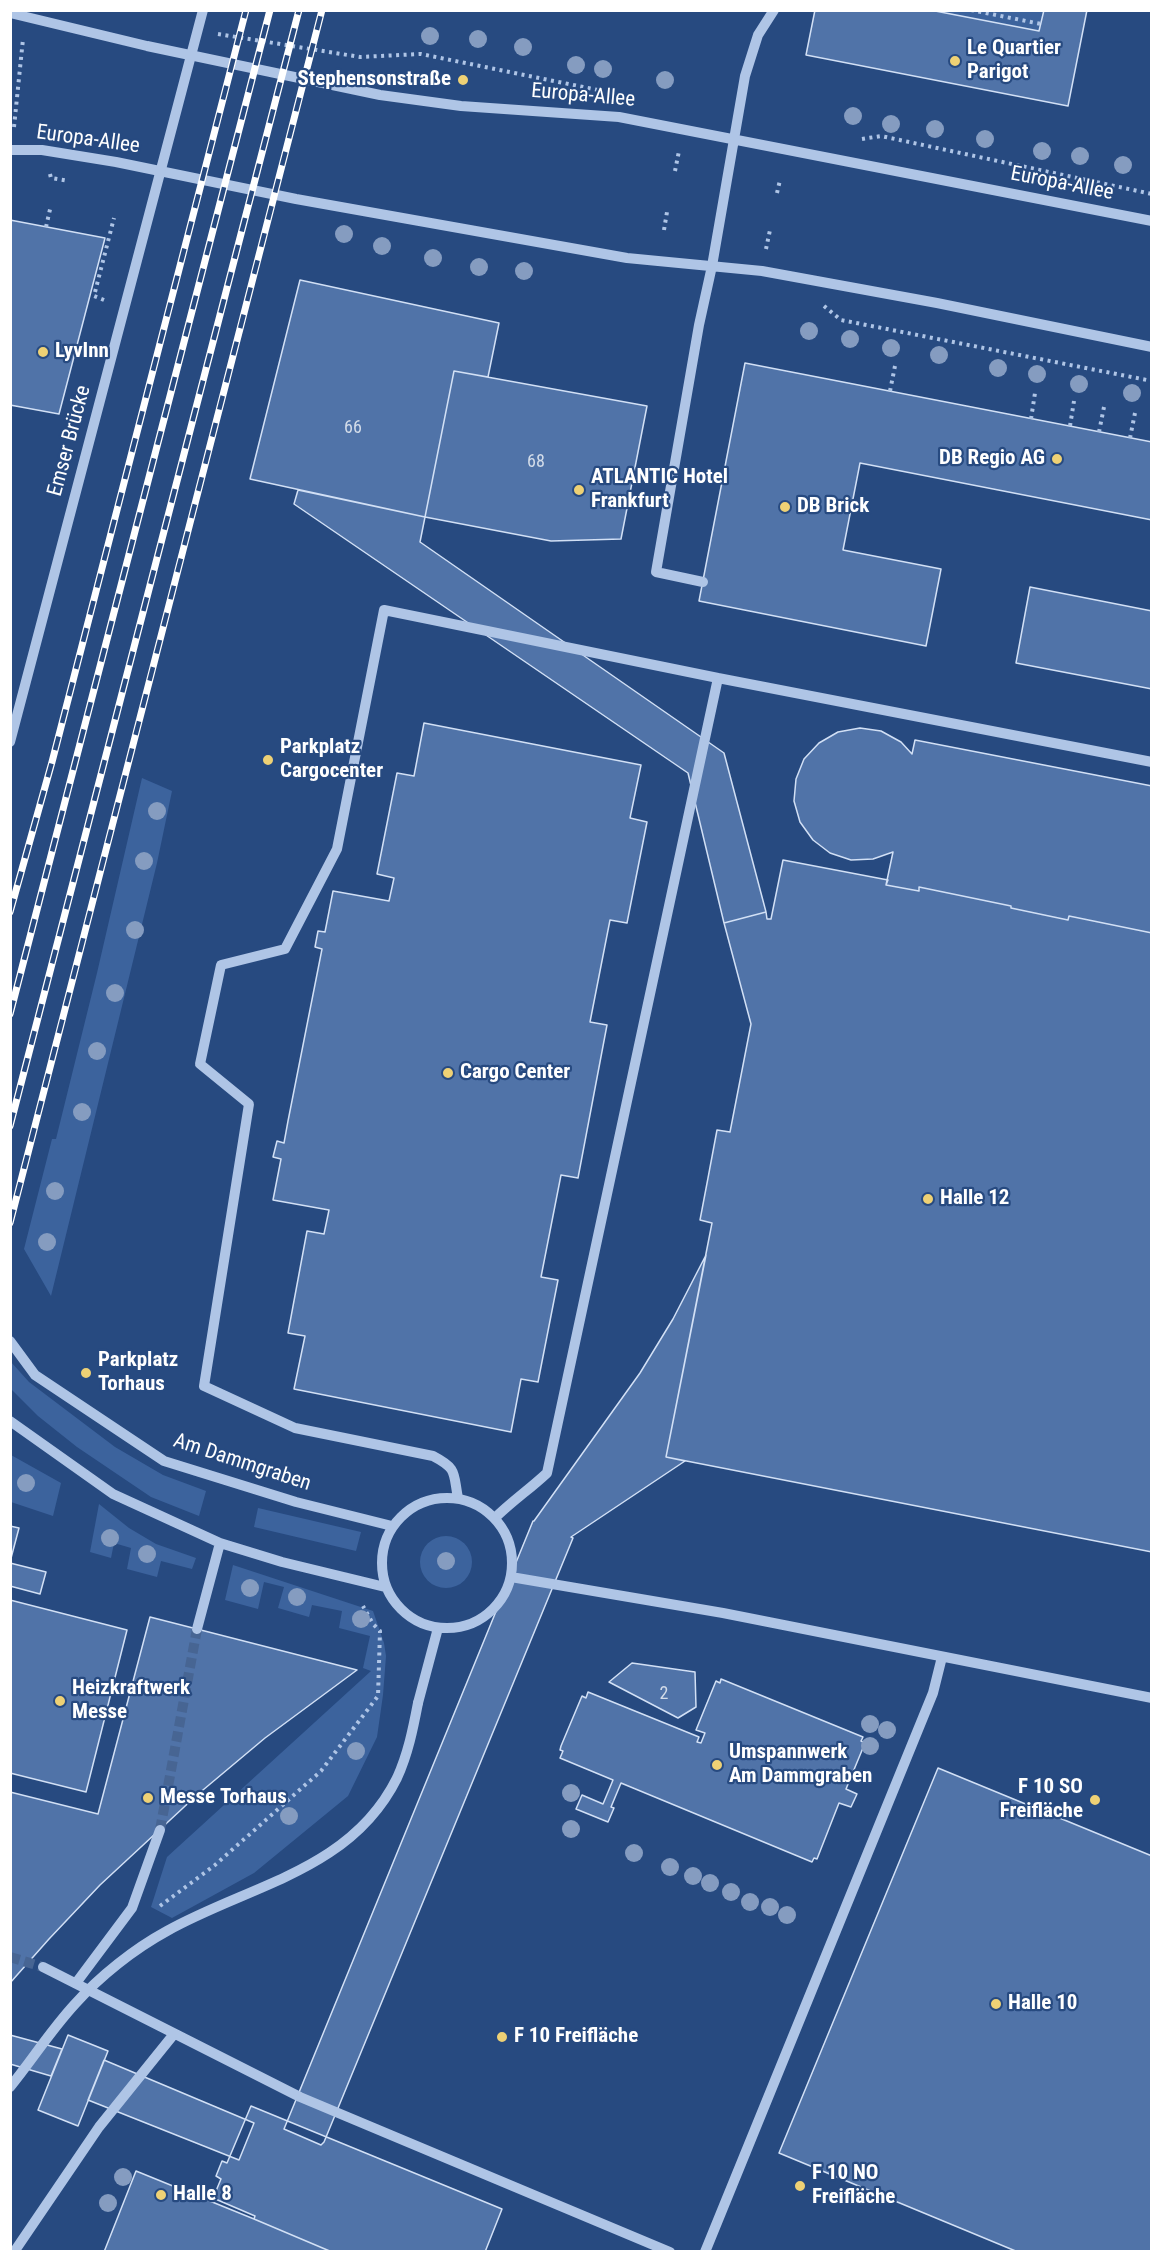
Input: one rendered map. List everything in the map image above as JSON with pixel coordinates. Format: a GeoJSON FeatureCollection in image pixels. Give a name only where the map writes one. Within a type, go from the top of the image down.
{"type":"FeatureCollection","features":[{"type":"Feature","properties":{"kind":"street","name":"Emser Brücke"},"geometry":{"type":"LineString","coordinates":[[10,742],[203,10]]}},
{"type":"Feature","properties":{"kind":"street"},"geometry":{"type":"LineString","coordinates":[[703,582],[656,572],[699,325],[753,47],[774,10]]}},
{"type":"Feature","properties":{"kind":"street","name":"Europa-Allee"},"geometry":{"type":"LineString","coordinates":[[10,13],[147,46],[380,95],[461,106],[619,117],[1152,221]]}},
{"type":"Feature","properties":{"kind":"street","name":"Europa-Allee"},"geometry":{"type":"LineString","coordinates":[[11,150],[42,150],[116,162],[296,199],[627,258],[762,270],[1152,348]]}},
{"type":"Feature","properties":{"kind":"street"},"geometry":{"type":"LineString","coordinates":[[458,1498],[454,1472],[447,1463],[433,1456],[295,1428],[204,1386],[249,1104],[200,1064],[221,965],[285,949],[337,849],[384,610],[718,678],[1152,762]]}},
{"type":"Feature","properties":{"kind":"street"},"geometry":{"type":"LineString","coordinates":[[495,1518],[513,1500],[533,1487],[547,1473],[718,678]]}},
{"type":"Feature","properties":{"kind":"street","name":"Am Dammgraben"},"geometry":{"type":"LineString","coordinates":[[10,1341],[35,1375],[164,1461],[296,1502],[392,1526]]}},
{"type":"Feature","properties":{"kind":"street"},"geometry":{"type":"LineString","coordinates":[[10,1421],[113,1494],[220,1543],[282,1562],[386,1587]]}},
{"type":"Feature","properties":{"kind":"street"},"geometry":{"type":"LineString","coordinates":[[439,1498],[458,1498],[478,1506],[495,1518],[507,1536],[512,1556],[511,1577],[504,1596],[492,1611],[476,1622],[457,1628],[438,1628],[421,1623],[406,1614],[394,1602],[386,1587],[381,1566],[383,1545],[392,1526],[405,1512],[421,1503],[439,1498]]}},
{"type":"Feature","properties":{"kind":"street"},"geometry":{"type":"LineString","coordinates":[[197,1629],[220,1543]]}},
{"type":"Feature","properties":{"kind":"street"},"geometry":{"type":"LineString","coordinates":[[511,1577],[723,1613],[1152,1698]]}},
{"type":"Feature","properties":{"kind":"street"},"geometry":{"type":"LineString","coordinates":[[10,2087],[75,2004],[113,1969],[140,1949],[167,1931],[319,1861],[351,1838],[376,1810],[396,1778],[408,1748],[438,1628]]}},
{"type":"Feature","properties":{"kind":"street"},"geometry":{"type":"LineString","coordinates":[[705,2252],[933,1693],[942,1657]]}},
{"type":"Feature","properties":{"kind":"street"},"geometry":{"type":"LineString","coordinates":[[76,1983],[132,1908],[160,1830]]}},
{"type":"Feature","properties":{"kind":"street"},"geometry":{"type":"LineString","coordinates":[[43,1967],[300,2097],[670,2252]]}},
{"type":"Feature","properties":{"kind":"street"},"geometry":{"type":"LineString","coordinates":[[14,2252],[99,2127],[174,2034]]}},
{"type":"Feature","properties":{"kind":"path"},"geometry":{"type":"LineString","coordinates":[[970,10],[1041,24]]}},
{"type":"Feature","properties":{"kind":"path"},"geometry":{"type":"LineString","coordinates":[[11,150],[25,16]]}},
{"type":"Feature","properties":{"kind":"path"},"geometry":{"type":"LineString","coordinates":[[675,171],[680,148]]}},
{"type":"Feature","properties":{"kind":"path"},"geometry":{"type":"LineString","coordinates":[[777,193],[780,180]]}},
{"type":"Feature","properties":{"kind":"path"},"geometry":{"type":"LineString","coordinates":[[46,227],[51,205]]}},
{"type":"Feature","properties":{"kind":"path"},"geometry":{"type":"LineString","coordinates":[[664,230],[667,212]]}},
{"type":"Feature","properties":{"kind":"path"},"geometry":{"type":"LineString","coordinates":[[105,300],[94,297],[114,218]]}},
{"type":"Feature","properties":{"kind":"path"},"geometry":{"type":"LineString","coordinates":[[766,254],[770,230]]}},
{"type":"Feature","properties":{"kind":"path"},"geometry":{"type":"LineString","coordinates":[[890,391],[895,366]]}},
{"type":"Feature","properties":{"kind":"path"},"geometry":{"type":"LineString","coordinates":[[1031,419],[1035,393]]}},
{"type":"Feature","properties":{"kind":"path"},"geometry":{"type":"LineString","coordinates":[[1070,426],[1074,401]]}},
{"type":"Feature","properties":{"kind":"path"},"geometry":{"type":"LineString","coordinates":[[1099,432],[1104,407]]}},
{"type":"Feature","properties":{"kind":"path"},"geometry":{"type":"LineString","coordinates":[[1130,438],[1135,413]]}},
{"type":"Feature","properties":{"kind":"path"},"geometry":{"type":"LineString","coordinates":[[154,1911],[215,1865],[321,1771],[378,1696],[380,1631],[373,1624],[360,1600]]}},
{"type":"Feature","properties":{"kind":"shaded area"},"geometry":{"type":"Polygon","coordinates":[[[930,11],[1044,11],[1039,31],[930,11]]]}},
{"type":"Feature","properties":{"kind":"shaded area"},"geometry":{"type":"Polygon","coordinates":[[[142,778],[172,791],[157,863],[51,1296],[24,1249],[52,1139],[56,1139],[142,778]]]}},
{"type":"Feature","properties":{"kind":"shaded area"},"geometry":{"type":"Polygon","coordinates":[[[11,1362],[29,1382],[115,1447],[163,1475],[206,1491],[199,1516],[151,1497],[77,1447],[38,1416],[11,1389],[11,1362]]]}},
{"type":"Feature","properties":{"kind":"shaded area"},"geometry":{"type":"Polygon","coordinates":[[[11,1455],[61,1483],[53,1516],[11,1502],[11,1455]]]}},
{"type":"Feature","properties":{"kind":"shaded area"},"geometry":{"type":"Polygon","coordinates":[[[99,1504],[129,1528],[156,1544],[196,1558],[192,1569],[161,1561],[157,1577],[127,1569],[131,1548],[114,1543],[111,1558],[90,1552],[99,1504]]]}},
{"type":"Feature","properties":{"kind":"shaded area"},"geometry":{"type":"Polygon","coordinates":[[[258,1508],[361,1532],[356,1551],[254,1527],[258,1508]]]}},
{"type":"Feature","properties":{"kind":"shaded area"},"geometry":{"type":"Polygon","coordinates":[[[441,1536],[451,1536],[461,1540],[468,1547],[472,1562],[468,1577],[461,1584],[451,1588],[441,1588],[431,1584],[424,1577],[420,1567],[420,1557],[424,1547],[431,1540],[441,1536]]]}},
{"type":"Feature","properties":{"kind":"shaded area"},"geometry":{"type":"Polygon","coordinates":[[[233,1565],[373,1611],[386,1656],[377,1737],[348,1796],[254,1873],[172,1918],[151,1907],[167,1857],[371,1671],[363,1668],[370,1636],[339,1628],[342,1611],[312,1605],[309,1617],[278,1608],[284,1587],[264,1582],[258,1609],[225,1600],[233,1565]]]}},
{"type":"Feature","properties":{"kind":"building","name":"Le Quartier Parigot"},"geometry":{"type":"Polygon","coordinates":[[[815,10],[930,10],[1039,31],[1044,10],[1087,10],[1068,106],[806,55],[815,10]]]}},
{"type":"Feature","properties":{"kind":"building","name":"LyvInn"},"geometry":{"type":"Polygon","coordinates":[[[10,220],[105,238],[59,414],[10,405],[10,220]]]}},
{"type":"Feature","properties":{"kind":"building"},"geometry":{"type":"Polygon","coordinates":[[[300,280],[499,323],[488,377],[454,371],[425,517],[250,479],[300,280]]]}},
{"type":"Feature","properties":{"kind":"building","name":"DB Brick"},"geometry":{"type":"Polygon","coordinates":[[[745,363],[1152,442],[1152,520],[860,463],[843,550],[941,569],[926,646],[699,601],[745,363]]]}},
{"type":"Feature","properties":{"kind":"building"},"geometry":{"type":"Polygon","coordinates":[[[454,371],[647,406],[621,539],[551,541],[425,517],[454,371]]]}},
{"type":"Feature","properties":{"kind":"building"},"geometry":{"type":"Polygon","coordinates":[[[298,490],[425,517],[420,542],[724,753],[766,912],[724,923],[688,773],[294,504],[298,490]]]}},
{"type":"Feature","properties":{"kind":"building"},"geometry":{"type":"Polygon","coordinates":[[[1030,587],[1152,611],[1152,689],[1016,663],[1030,587]]]}},
{"type":"Feature","properties":{"kind":"building","name":"Cargo Center"},"geometry":{"type":"Polygon","coordinates":[[[424,723],[641,765],[630,818],[647,822],[627,923],[610,920],[590,1022],[607,1025],[578,1178],[561,1175],[541,1277],[558,1280],[538,1382],[521,1379],[511,1432],[294,1389],[305,1336],[288,1333],[307,1231],[324,1234],[329,1210],[273,1200],[281,1159],[273,1157],[277,1141],[284,1143],[322,949],[315,947],[318,931],[325,932],[333,891],[389,901],[394,878],[377,874],[397,773],[414,776],[424,723]]]}},
{"type":"Feature","properties":{"kind":"building"},"geometry":{"type":"Polygon","coordinates":[[[860,728],[881,731],[901,742],[912,754],[915,740],[1152,786],[1152,933],[1069,916],[1068,920],[919,887],[919,891],[886,885],[893,852],[873,859],[851,860],[830,853],[813,840],[800,822],[794,801],[796,779],[804,759],[819,743],[838,732],[860,728]]]}},
{"type":"Feature","properties":{"kind":"building","name":"Halle 12"},"geometry":{"type":"Polygon","coordinates":[[[783,860],[888,880],[886,885],[919,891],[919,887],[1068,920],[1069,916],[1152,933],[1152,1552],[666,1457],[712,1223],[700,1220],[717,1130],[730,1132],[751,1024],[724,923],[766,912],[767,919],[771,919],[783,860]]]}},
{"type":"Feature","properties":{"kind":"building"},"geometry":{"type":"Polygon","coordinates":[[[706,1255],[666,1457],[685,1461],[571,1537],[573,1538],[324,2142],[321,2145],[284,2129],[533,1521],[640,1373],[673,1319],[706,1255]]]}},
{"type":"Feature","properties":{"kind":"building"},"geometry":{"type":"Polygon","coordinates":[[[10,1526],[19,1528],[10,1562],[10,1526]]]}},
{"type":"Feature","properties":{"kind":"building"},"geometry":{"type":"Polygon","coordinates":[[[10,1563],[46,1572],[40,1594],[10,1586],[10,1563]]]}},
{"type":"Feature","properties":{"kind":"building","name":"Heizkraftwerk Messe"},"geometry":{"type":"Polygon","coordinates":[[[10,1600],[127,1630],[86,1792],[10,1773],[10,1600]]]}},
{"type":"Feature","properties":{"kind":"building","name":"Messe Torhaus"},"geometry":{"type":"Polygon","coordinates":[[[150,1617],[357,1670],[265,1738],[197,1795],[100,1885],[10,1983],[10,1792],[98,1814],[150,1617]]]}},
{"type":"Feature","properties":{"kind":"building","name":"Umspannwerk Am Dammgraben"},"geometry":{"type":"Polygon","coordinates":[[[632,1663],[695,1672],[696,1707],[678,1718],[609,1682],[632,1663]]]}},
{"type":"Feature","properties":{"kind":"building","name":"Umspannwerk Am Dammgraben"},"geometry":{"type":"Polygon","coordinates":[[[721,1679],[863,1737],[861,1741],[865,1743],[846,1789],[857,1794],[851,1807],[839,1803],[817,1859],[814,1858],[812,1862],[621,1783],[611,1807],[614,1808],[608,1822],[576,1809],[582,1795],[603,1804],[613,1780],[560,1758],[563,1751],[560,1750],[561,1746],[582,1696],[586,1698],[588,1692],[699,1737],[697,1742],[701,1743],[705,1733],[696,1730],[716,1681],[720,1683],[721,1679]]]}},
{"type":"Feature","properties":{"kind":"building","name":"Halle 10"},"geometry":{"type":"Polygon","coordinates":[[[938,1768],[1152,1856],[1152,2252],[1018,2252],[779,2153],[938,1768]]]}},
{"type":"Feature","properties":{"kind":"building"},"geometry":{"type":"Polygon","coordinates":[[[10,2035],[62,2049],[51,2076],[10,2064],[10,2035]]]}},
{"type":"Feature","properties":{"kind":"building"},"geometry":{"type":"Polygon","coordinates":[[[68,2035],[108,2051],[78,2126],[38,2110],[68,2035]]]}},
{"type":"Feature","properties":{"kind":"building"},"geometry":{"type":"Polygon","coordinates":[[[104,2060],[254,2123],[239,2160],[88,2100],[104,2060]]]}},
{"type":"Feature","properties":{"kind":"building"},"geometry":{"type":"Polygon","coordinates":[[[251,2106],[502,2209],[485,2252],[332,2252],[254,2219],[255,2216],[213,2198],[221,2179],[216,2176],[222,2161],[227,2163],[251,2106]]]}},
{"type":"Feature","properties":{"kind":"building","name":"Halle 8"},"geometry":{"type":"Polygon","coordinates":[[[136,2171],[254,2219],[332,2252],[104,2252],[136,2171]]]}},
{"type":"Feature","properties":{"kind":"tunnel"},"geometry":{"type":"LineString","coordinates":[[160,1830],[197,1629]]}},
{"type":"Feature","properties":{"kind":"tunnel"},"geometry":{"type":"LineString","coordinates":[[10,1957],[43,1967]]}},
{"type":"Feature","properties":{"kind":"railway"},"geometry":{"type":"LineString","coordinates":[[10,912],[52,762],[246,10]]}},
{"type":"Feature","properties":{"kind":"railway"},"geometry":{"type":"LineString","coordinates":[[10,1014],[270,10]]}},
{"type":"Feature","properties":{"kind":"railway"},"geometry":{"type":"LineString","coordinates":[[10,1126],[299,10]]}},
{"type":"Feature","properties":{"kind":"railway"},"geometry":{"type":"LineString","coordinates":[[10,1223],[322,10]]}},
{"type":"Feature","properties":{"kind":"place","name":"Le Quartier Parigot"},"geometry":{"type":"Point","coordinates":[955,61]}},
{"type":"Feature","properties":{"kind":"place","name":"Stephensonstraße"},"geometry":{"type":"Point","coordinates":[463,80]}},
{"type":"Feature","properties":{"kind":"place","name":"LyvInn"},"geometry":{"type":"Point","coordinates":[43,352]}},
{"type":"Feature","properties":{"kind":"place","name":"DB Regio AG"},"geometry":{"type":"Point","coordinates":[1057,459]}},
{"type":"Feature","properties":{"kind":"place","name":"ATLANTIC Hotel Frankfurt"},"geometry":{"type":"Point","coordinates":[579,490]}},
{"type":"Feature","properties":{"kind":"place","name":"DB Brick"},"geometry":{"type":"Point","coordinates":[785,507]}},
{"type":"Feature","properties":{"kind":"place","name":"Parkplatz Cargocenter"},"geometry":{"type":"Point","coordinates":[268,760]}},
{"type":"Feature","properties":{"kind":"place","name":"Cargo Center"},"geometry":{"type":"Point","coordinates":[448,1073]}},
{"type":"Feature","properties":{"kind":"place","name":"Halle 12"},"geometry":{"type":"Point","coordinates":[928,1199]}},
{"type":"Feature","properties":{"kind":"place","name":"Parkplatz Torhaus"},"geometry":{"type":"Point","coordinates":[86,1373]}},
{"type":"Feature","properties":{"kind":"place","name":"Heizkraftwerk Messe"},"geometry":{"type":"Point","coordinates":[60,1701]}},
{"type":"Feature","properties":{"kind":"place","name":"Umspannwerk Am Dammgraben"},"geometry":{"type":"Point","coordinates":[717,1765]}},
{"type":"Feature","properties":{"kind":"place","name":"Messe Torhaus"},"geometry":{"type":"Point","coordinates":[148,1798]}},
{"type":"Feature","properties":{"kind":"place","name":"F 10 SO Freifläche"},"geometry":{"type":"Point","coordinates":[1095,1800]}},
{"type":"Feature","properties":{"kind":"place","name":"Halle 10"},"geometry":{"type":"Point","coordinates":[996,2004]}},
{"type":"Feature","properties":{"kind":"place","name":"F 10 Freifläche"},"geometry":{"type":"Point","coordinates":[502,2037]}},
{"type":"Feature","properties":{"kind":"place","name":"F 10 NO Freifläche"},"geometry":{"type":"Point","coordinates":[800,2186]}},
{"type":"Feature","properties":{"kind":"place","name":"Halle 8"},"geometry":{"type":"Point","coordinates":[161,2195]}}]}
